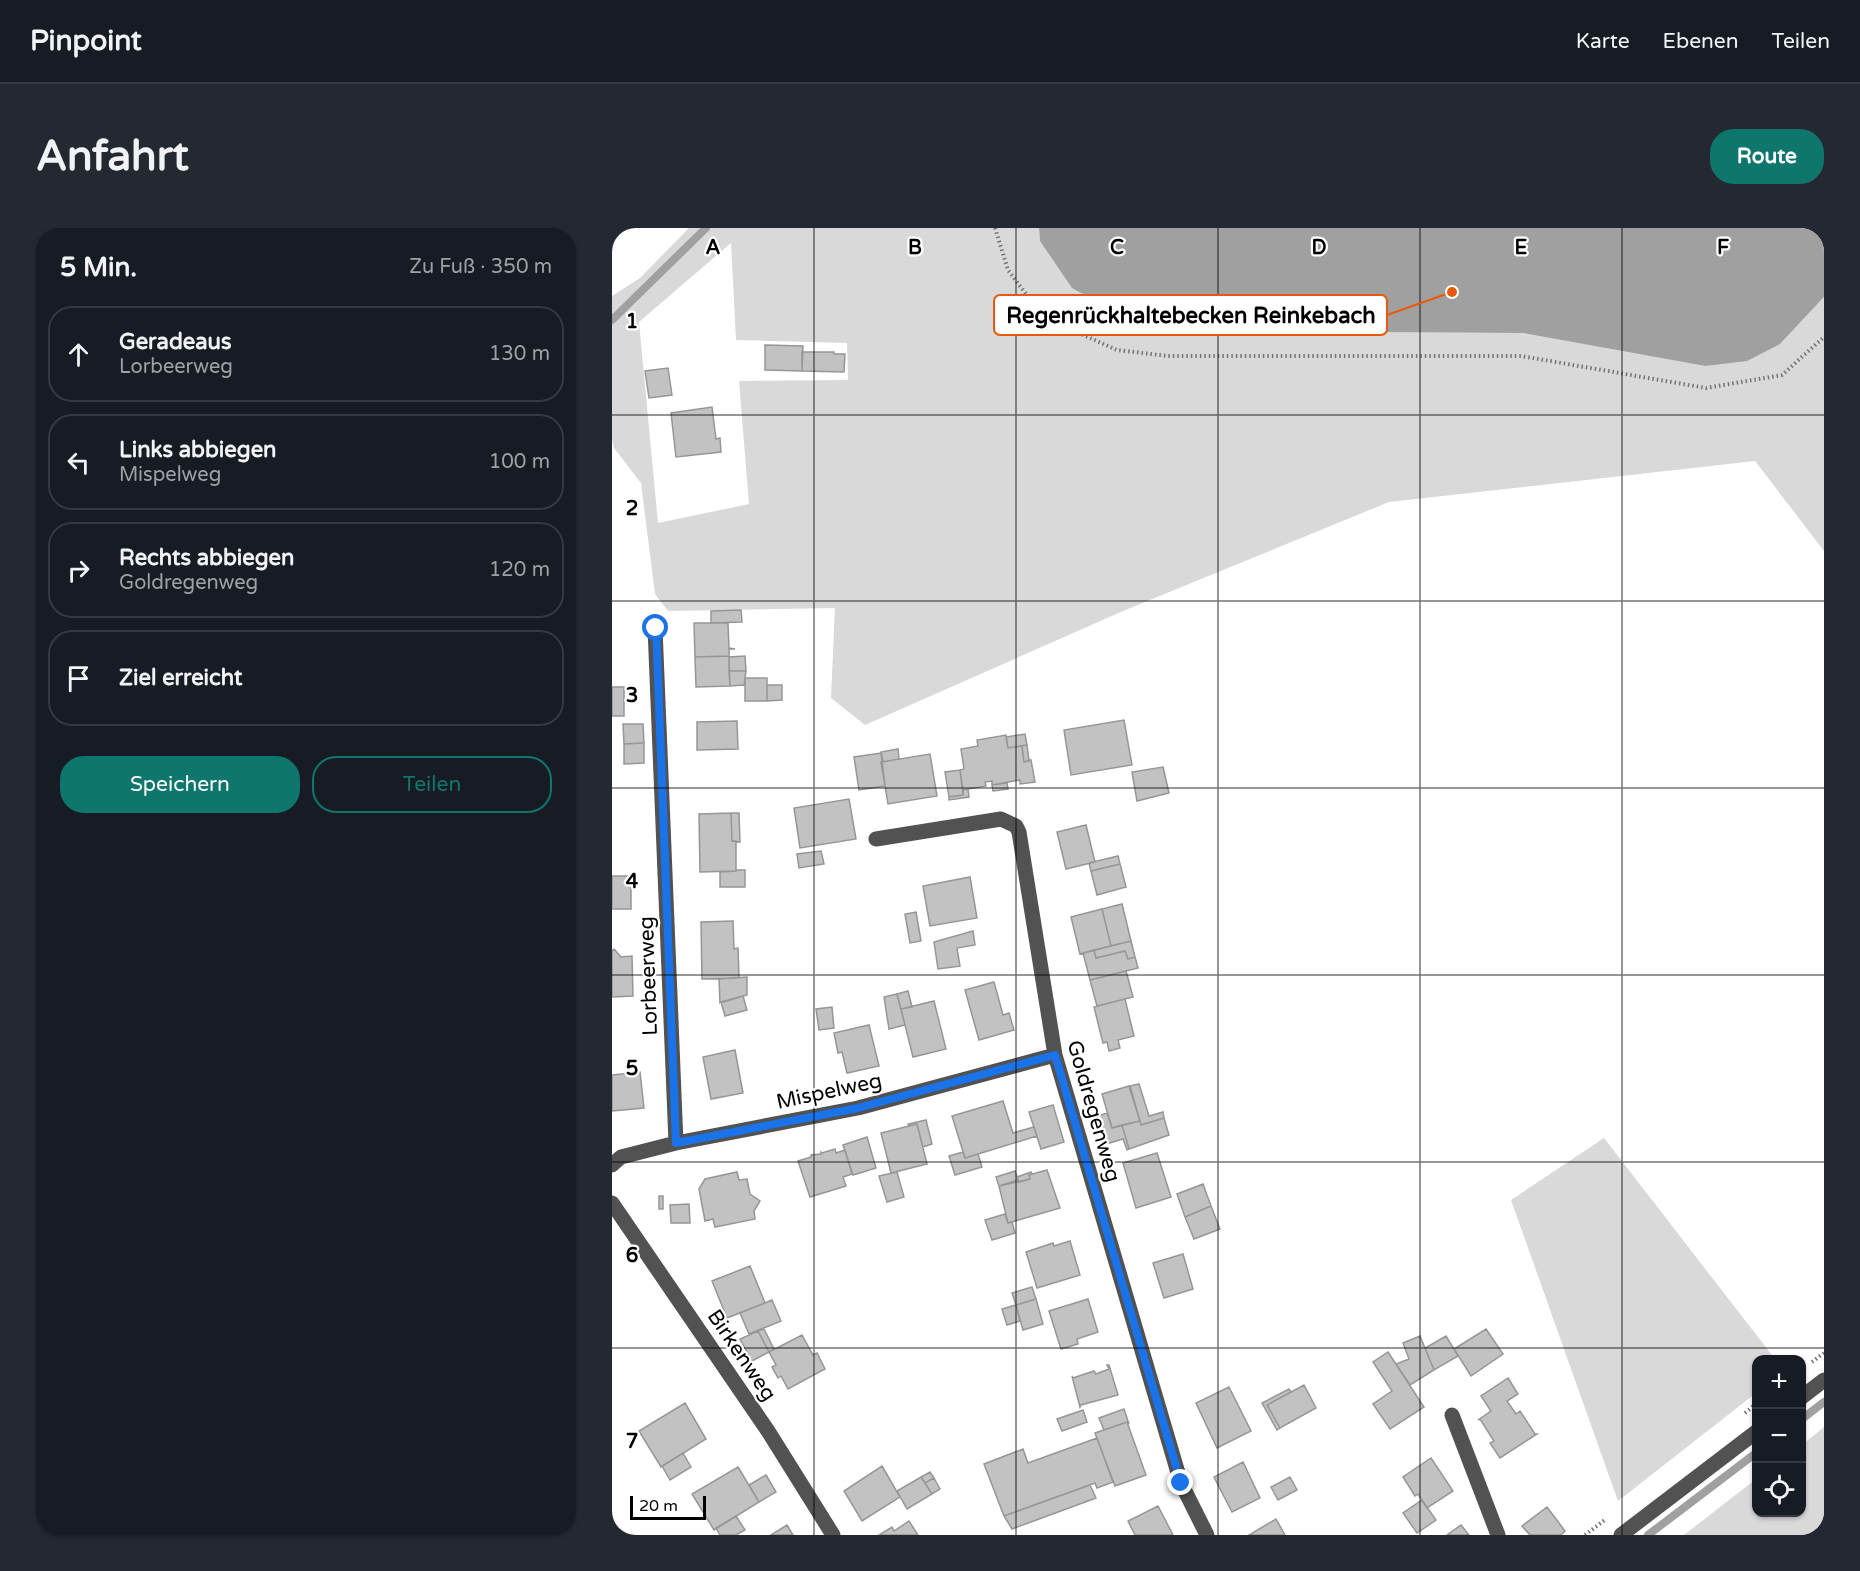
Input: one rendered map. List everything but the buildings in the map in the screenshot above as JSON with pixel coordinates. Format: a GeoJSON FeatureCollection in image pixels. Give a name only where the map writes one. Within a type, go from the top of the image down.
{"type":"FeatureCollection","features":[{"type":"Feature","properties":{"kind":"street","name":"Lorbeerweg"},"geometry":{"type":"LineString","coordinates":[[656,628],[676,1143]]}},
{"type":"Feature","properties":{"kind":"street","name":"Goldregenweg"},"geometry":{"type":"LineString","coordinates":[[876,839],[1001,819],[1016,826],[1019,832],[1055,1055],[1181,1483],[1207,1535]]}},
{"type":"Feature","properties":{"kind":"street","name":"Mispelweg"},"geometry":{"type":"LineString","coordinates":[[612,1165],[621,1157],[676,1143],[858,1108],[1055,1055]]}},
{"type":"Feature","properties":{"kind":"street","name":"Birkenweg"},"geometry":{"type":"LineString","coordinates":[[612,1203],[768,1431],[833,1535]]}},
{"type":"Feature","properties":{"kind":"street"},"geometry":{"type":"LineString","coordinates":[[1806,1394],[1824,1380]]}},
{"type":"Feature","properties":{"kind":"street"},"geometry":{"type":"LineString","coordinates":[[1452,1415],[1498,1535]]}},
{"type":"Feature","properties":{"kind":"street"},"geometry":{"type":"LineString","coordinates":[[1621,1535],[1752,1434]]}},
{"type":"Feature","properties":{"kind":"path"},"geometry":{"type":"LineString","coordinates":[[995,228],[1008,270],[1035,306],[1070,329],[1117,350],[1168,356],[1521,356],[1706,388],[1782,375],[1824,337]]}},
{"type":"Feature","properties":{"kind":"shaded area"},"geometry":{"type":"Polygon","coordinates":[[[689,228],[1039,228],[1040,241],[1136,323],[1198,331],[1523,333],[1705,366],[1780,344],[1824,297],[1824,551],[1755,461],[1389,502],[1123,611],[865,725],[831,698],[835,608],[668,611],[655,594],[641,483],[614,448],[612,439],[612,296],[640,278],[689,228]],[[731,243],[639,322],[658,523],[749,504],[739,381],[848,380],[847,343],[736,340],[731,243]]]}},
{"type":"Feature","properties":{"kind":"shaded area"},"geometry":{"type":"Polygon","coordinates":[[[1039,228],[1824,228],[1824,297],[1780,344],[1747,361],[1705,366],[1523,333],[1198,331],[1136,323],[1072,288],[1040,241],[1039,228]]]}},
{"type":"Feature","properties":{"kind":"shaded area"},"geometry":{"type":"Polygon","coordinates":[[[1604,1138],[1772,1355],[1752,1355],[1752,1396],[1618,1501],[1511,1200],[1604,1138]]]}},
{"type":"Feature","properties":{"kind":"shaded area"},"geometry":{"type":"Polygon","coordinates":[[[1824,1427],[1824,1535],[1684,1535],[1752,1482],[1752,1517],[1806,1517],[1806,1442],[1824,1427]]]}},
{"type":"Feature","properties":{"kind":"waterway"},"geometry":{"type":"LineString","coordinates":[[612,320],[706,228]]}},
{"type":"Feature","properties":{"kind":"waterway"},"geometry":{"type":"LineString","coordinates":[[1806,1416],[1824,1402]]}},
{"type":"Feature","properties":{"kind":"waterway"},"geometry":{"type":"LineString","coordinates":[[1648,1535],[1752,1456]]}},
{"type":"Feature","properties":{"kind":"place","name":"Regenrückhaltebecken Reinkebach"},"geometry":{"type":"Point","coordinates":[1452,292]}},
{"type":"Feature","properties":{"kind":"route"},"geometry":{"type":"LineString","coordinates":[[656,628],[676,1143],[858,1108],[1055,1055],[1181,1483]]}}]}
